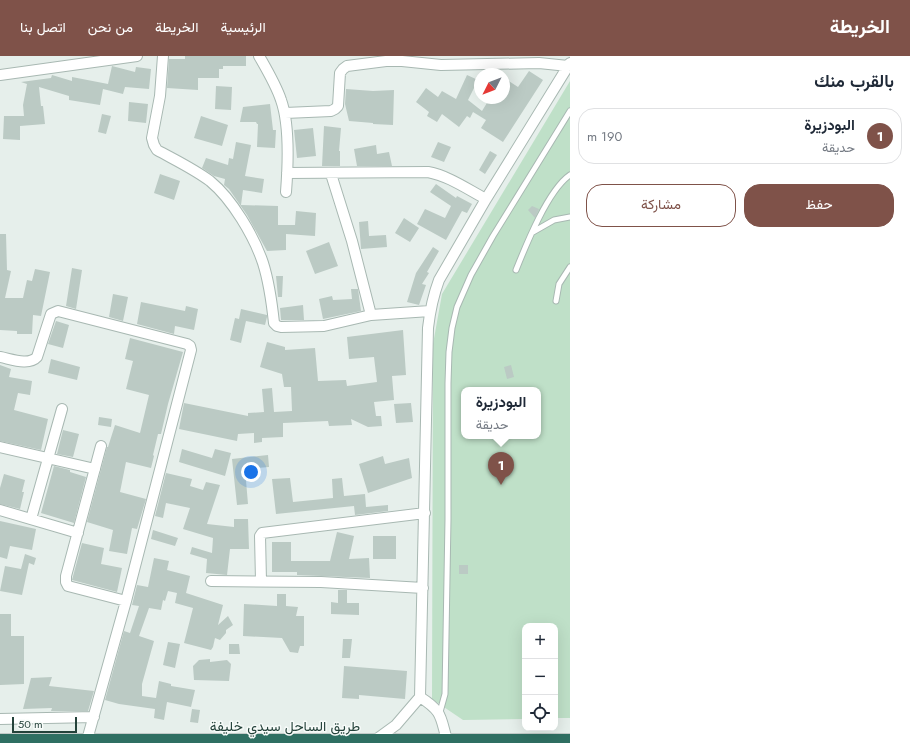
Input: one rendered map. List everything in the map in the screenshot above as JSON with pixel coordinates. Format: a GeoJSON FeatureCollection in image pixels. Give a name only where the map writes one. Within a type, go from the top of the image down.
{"type":"FeatureCollection","features":[{"type":"Feature","properties":{"kind":"highway","name":"طريق الساحل سيدي خليفة"},"geometry":{"type":"LineString","coordinates":[[0,740],[570,740]]}},
{"type":"Feature","properties":{"kind":"street"},"geometry":{"type":"LineString","coordinates":[[0,75],[137,56]]}},
{"type":"Feature","properties":{"kind":"street"},"geometry":{"type":"LineString","coordinates":[[163,56],[160,96],[152,138],[154,145],[157,150],[201,175],[212,183],[240,217],[256,245],[263,264],[274,324],[281,327],[324,326],[371,315],[430,311]]}},
{"type":"Feature","properties":{"kind":"street"},"geometry":{"type":"LineString","coordinates":[[259,56],[281,100],[284,113],[287,173],[286,192]]}},
{"type":"Feature","properties":{"kind":"street"},"geometry":{"type":"LineString","coordinates":[[284,113],[331,111],[335,109],[338,106],[340,73],[342,69],[347,66],[402,61],[441,65],[538,63],[569,65],[486,199],[439,280],[435,292],[430,311],[428,328],[420,697],[396,724],[374,741]]}},
{"type":"Feature","properties":{"kind":"street"},"geometry":{"type":"LineString","coordinates":[[287,173],[331,174],[428,172],[451,179],[486,199]]}},
{"type":"Feature","properties":{"kind":"street"},"geometry":{"type":"LineString","coordinates":[[331,174],[352,241],[371,315]]}},
{"type":"Feature","properties":{"kind":"street"},"geometry":{"type":"LineString","coordinates":[[0,357],[28,362],[33,361],[37,357],[51,314],[58,311],[187,344],[190,346],[191,350],[126,601],[87,740]]}},
{"type":"Feature","properties":{"kind":"street"},"geometry":{"type":"LineString","coordinates":[[31,519],[62,409]]}},
{"type":"Feature","properties":{"kind":"street"},"geometry":{"type":"LineString","coordinates":[[101,446],[66,576],[66,582],[68,586],[126,601]]}},
{"type":"Feature","properties":{"kind":"street"},"geometry":{"type":"LineString","coordinates":[[0,447],[95,469]]}},
{"type":"Feature","properties":{"kind":"street"},"geometry":{"type":"LineString","coordinates":[[0,510],[78,533]]}},
{"type":"Feature","properties":{"kind":"street"},"geometry":{"type":"LineString","coordinates":[[261,581],[260,536],[262,533],[425,513]]}},
{"type":"Feature","properties":{"kind":"street"},"geometry":{"type":"LineString","coordinates":[[211,581],[321,582],[423,588]]}},
{"type":"Feature","properties":{"kind":"street"},"geometry":{"type":"LineString","coordinates":[[420,697],[440,712],[447,740]]}},
{"type":"Feature","properties":{"kind":"street"},"geometry":{"type":"LineString","coordinates":[[0,719],[94,717]]}},
{"type":"Feature","properties":{"kind":"lane"},"geometry":{"type":"LineString","coordinates":[[440,712],[445,694],[448,519],[448,352],[456,307],[471,275],[493,236],[570,111]]}},
{"type":"Feature","properties":{"kind":"lane"},"geometry":{"type":"LineString","coordinates":[[516,270],[532,233],[555,190],[560,183],[570,175]]}},
{"type":"Feature","properties":{"kind":"lane"},"geometry":{"type":"LineString","coordinates":[[532,233],[554,220],[570,217]]}},
{"type":"Feature","properties":{"kind":"lane"},"geometry":{"type":"LineString","coordinates":[[556,301],[559,284],[570,267]]}},
{"type":"Feature","properties":{"kind":"green space"},"geometry":{"type":"Polygon","coordinates":[[[570,81],[570,718],[558,718],[558,623],[522,623],[522,719],[463,720],[432,699],[433,344],[442,294],[570,81]]]}},
{"type":"Feature","properties":{"kind":"building"},"geometry":{"type":"Polygon","coordinates":[[[185,56],[246,56],[246,66],[223,66],[223,69],[219,69],[219,78],[198,78],[198,90],[167,88],[169,59],[185,59],[185,56]]]}},
{"type":"Feature","properties":{"kind":"building"},"geometry":{"type":"Polygon","coordinates":[[[112,66],[135,72],[136,67],[151,69],[149,89],[125,87],[123,94],[103,89],[100,105],[69,100],[69,96],[39,87],[45,124],[20,126],[20,140],[3,139],[4,116],[24,116],[23,105],[27,84],[21,82],[51,78],[52,75],[72,81],[72,77],[108,84],[112,66]]]}},
{"type":"Feature","properties":{"kind":"building"},"geometry":{"type":"Polygon","coordinates":[[[529,71],[543,80],[503,142],[481,128],[486,120],[473,112],[470,118],[467,116],[459,127],[442,114],[437,122],[427,116],[429,112],[416,102],[426,88],[438,97],[442,91],[456,99],[467,75],[474,78],[474,88],[468,100],[482,111],[486,104],[510,104],[510,82],[518,87],[529,71]]]}},
{"type":"Feature","properties":{"kind":"building"},"geometry":{"type":"Polygon","coordinates":[[[216,86],[232,87],[231,110],[215,109],[216,86]]]}},
{"type":"Feature","properties":{"kind":"building"},"geometry":{"type":"Polygon","coordinates":[[[346,89],[373,91],[394,90],[393,125],[349,121],[345,104],[346,89]]]}},
{"type":"Feature","properties":{"kind":"building"},"geometry":{"type":"Polygon","coordinates":[[[129,102],[148,104],[146,123],[128,121],[129,102]]]}},
{"type":"Feature","properties":{"kind":"building"},"geometry":{"type":"Polygon","coordinates":[[[270,104],[273,130],[276,130],[275,148],[257,147],[258,124],[256,122],[240,122],[243,107],[270,104]]]}},
{"type":"Feature","properties":{"kind":"building"},"geometry":{"type":"Polygon","coordinates":[[[102,114],[111,116],[106,134],[98,132],[102,114]]]}},
{"type":"Feature","properties":{"kind":"building"},"geometry":{"type":"Polygon","coordinates":[[[201,116],[228,125],[222,146],[194,138],[201,116]]]}},
{"type":"Feature","properties":{"kind":"building"},"geometry":{"type":"Polygon","coordinates":[[[324,126],[341,128],[339,151],[340,166],[322,166],[324,126]]]}},
{"type":"Feature","properties":{"kind":"building"},"geometry":{"type":"Polygon","coordinates":[[[313,128],[316,156],[297,158],[294,130],[313,128]]]}},
{"type":"Feature","properties":{"kind":"building"},"geometry":{"type":"Polygon","coordinates":[[[236,142],[251,145],[245,176],[264,179],[262,193],[243,190],[241,205],[278,206],[278,225],[295,225],[296,211],[316,213],[315,236],[286,234],[286,250],[267,251],[247,215],[229,189],[224,185],[225,179],[214,176],[202,168],[206,158],[228,165],[229,158],[233,159],[236,142]]]}},
{"type":"Feature","properties":{"kind":"building"},"geometry":{"type":"Polygon","coordinates":[[[438,142],[451,147],[444,162],[431,157],[438,142]]]}},
{"type":"Feature","properties":{"kind":"building"},"geometry":{"type":"Polygon","coordinates":[[[376,145],[377,154],[389,152],[392,166],[357,166],[354,149],[376,145]]]}},
{"type":"Feature","properties":{"kind":"building"},"geometry":{"type":"Polygon","coordinates":[[[490,151],[497,155],[485,174],[479,170],[490,151]]]}},
{"type":"Feature","properties":{"kind":"building"},"geometry":{"type":"Polygon","coordinates":[[[160,174],[180,181],[174,200],[154,193],[160,174]]]}},
{"type":"Feature","properties":{"kind":"building"},"geometry":{"type":"Polygon","coordinates":[[[436,184],[456,198],[457,196],[472,204],[467,213],[462,211],[446,240],[417,224],[425,209],[445,218],[451,206],[430,192],[436,184]]]}},
{"type":"Feature","properties":{"kind":"building"},"geometry":{"type":"Polygon","coordinates":[[[532,206],[539,209],[535,218],[528,210],[532,206]]]}},
{"type":"Feature","properties":{"kind":"building"},"geometry":{"type":"Polygon","coordinates":[[[404,218],[419,228],[410,242],[395,233],[404,218]]]}},
{"type":"Feature","properties":{"kind":"building"},"geometry":{"type":"Polygon","coordinates":[[[368,221],[369,236],[386,235],[387,247],[361,249],[359,222],[368,221]]]}},
{"type":"Feature","properties":{"kind":"building"},"geometry":{"type":"Polygon","coordinates":[[[0,234],[6,234],[7,270],[11,271],[5,298],[23,298],[27,280],[32,281],[35,269],[50,272],[41,316],[33,315],[32,334],[17,334],[17,331],[0,330],[0,234]]]}},
{"type":"Feature","properties":{"kind":"building"},"geometry":{"type":"Polygon","coordinates":[[[329,242],[338,266],[315,274],[306,251],[329,242]]]}},
{"type":"Feature","properties":{"kind":"building"},"geometry":{"type":"Polygon","coordinates":[[[433,247],[439,251],[422,284],[426,285],[419,305],[407,302],[416,273],[433,247]]]}},
{"type":"Feature","properties":{"kind":"building"},"geometry":{"type":"Polygon","coordinates":[[[72,268],[82,270],[76,309],[66,306],[72,268]]]}},
{"type":"Feature","properties":{"kind":"building"},"geometry":{"type":"Polygon","coordinates":[[[276,276],[283,276],[282,297],[278,297],[276,276]]]}},
{"type":"Feature","properties":{"kind":"building"},"geometry":{"type":"Polygon","coordinates":[[[351,289],[358,289],[361,311],[323,319],[319,299],[332,296],[333,300],[352,299],[351,289]]]}},
{"type":"Feature","properties":{"kind":"building"},"geometry":{"type":"Polygon","coordinates":[[[113,294],[128,297],[123,321],[109,317],[113,294]]]}},
{"type":"Feature","properties":{"kind":"building"},"geometry":{"type":"Polygon","coordinates":[[[141,302],[185,311],[186,306],[198,309],[194,330],[175,326],[174,334],[137,324],[141,302]]]}},
{"type":"Feature","properties":{"kind":"building"},"geometry":{"type":"Polygon","coordinates":[[[303,305],[304,320],[281,320],[280,308],[303,305]]]}},
{"type":"Feature","properties":{"kind":"building"},"geometry":{"type":"Polygon","coordinates":[[[241,309],[267,315],[267,317],[265,325],[246,321],[241,343],[230,340],[235,318],[239,319],[241,309]]]}},
{"type":"Feature","properties":{"kind":"building"},"geometry":{"type":"Polygon","coordinates":[[[56,321],[69,325],[63,348],[48,344],[56,321]]]}},
{"type":"Feature","properties":{"kind":"building"},"geometry":{"type":"Polygon","coordinates":[[[403,330],[406,375],[392,376],[394,400],[374,402],[376,416],[381,416],[382,426],[368,427],[351,419],[352,425],[329,426],[328,421],[283,423],[283,437],[262,438],[262,442],[254,443],[254,433],[238,434],[237,441],[179,429],[184,403],[248,416],[248,413],[264,412],[262,389],[272,388],[274,412],[292,411],[291,387],[284,387],[282,374],[260,367],[267,342],[285,347],[285,350],[315,348],[318,381],[346,380],[347,386],[377,382],[374,357],[349,359],[347,337],[403,330]]]}},
{"type":"Feature","properties":{"kind":"building"},"geometry":{"type":"Polygon","coordinates":[[[130,338],[183,352],[161,434],[158,434],[151,468],[126,462],[120,492],[146,499],[137,529],[132,528],[127,554],[109,551],[113,530],[87,522],[107,447],[115,425],[140,433],[149,395],[126,389],[133,361],[125,359],[130,338]]]}},
{"type":"Feature","properties":{"kind":"building"},"geometry":{"type":"Polygon","coordinates":[[[51,359],[80,367],[77,380],[48,373],[51,359]]]}},
{"type":"Feature","properties":{"kind":"building"},"geometry":{"type":"Polygon","coordinates":[[[0,365],[11,369],[9,377],[32,381],[30,395],[18,393],[14,410],[48,419],[41,450],[0,441],[0,365]]]}},
{"type":"Feature","properties":{"kind":"building"},"geometry":{"type":"Polygon","coordinates":[[[511,365],[514,377],[507,379],[504,367],[511,365]]]}},
{"type":"Feature","properties":{"kind":"building"},"geometry":{"type":"Polygon","coordinates":[[[411,403],[413,422],[396,423],[394,404],[411,403]]]}},
{"type":"Feature","properties":{"kind":"building"},"geometry":{"type":"Polygon","coordinates":[[[99,417],[112,419],[111,427],[98,425],[99,417]]]}},
{"type":"Feature","properties":{"kind":"building"},"geometry":{"type":"Polygon","coordinates":[[[63,430],[79,434],[73,457],[57,454],[63,430]]]}},
{"type":"Feature","properties":{"kind":"building"},"geometry":{"type":"Polygon","coordinates":[[[182,449],[212,458],[215,449],[231,453],[225,476],[179,462],[182,449]]]}},
{"type":"Feature","properties":{"kind":"building"},"geometry":{"type":"Polygon","coordinates":[[[268,455],[269,467],[245,469],[248,504],[237,505],[232,459],[268,455]]]}},
{"type":"Feature","properties":{"kind":"building"},"geometry":{"type":"Polygon","coordinates":[[[383,456],[385,464],[409,458],[412,478],[368,493],[359,464],[383,456]]]}},
{"type":"Feature","properties":{"kind":"building"},"geometry":{"type":"Polygon","coordinates":[[[54,466],[70,470],[70,472],[86,477],[74,523],[41,513],[54,466]]]}},
{"type":"Feature","properties":{"kind":"building"},"geometry":{"type":"Polygon","coordinates":[[[166,473],[192,479],[190,486],[203,490],[206,482],[220,485],[207,524],[234,527],[234,519],[248,519],[249,549],[230,549],[227,575],[206,573],[207,559],[190,554],[192,547],[212,553],[213,538],[183,529],[190,508],[166,503],[163,518],[155,516],[166,473]]]}},
{"type":"Feature","properties":{"kind":"building"},"geometry":{"type":"Polygon","coordinates":[[[4,474],[25,480],[20,509],[0,504],[0,488],[4,474]]]}},
{"type":"Feature","properties":{"kind":"building"},"geometry":{"type":"Polygon","coordinates":[[[290,478],[293,502],[333,498],[332,479],[342,478],[344,496],[365,494],[366,507],[388,505],[388,511],[355,515],[354,506],[276,514],[272,479],[290,478]]]}},
{"type":"Feature","properties":{"kind":"building"},"geometry":{"type":"Polygon","coordinates":[[[0,521],[36,529],[32,550],[10,546],[7,559],[0,557],[0,521]]]}},
{"type":"Feature","properties":{"kind":"building"},"geometry":{"type":"Polygon","coordinates":[[[153,530],[178,538],[175,546],[151,539],[153,530]]]}},
{"type":"Feature","properties":{"kind":"building"},"geometry":{"type":"Polygon","coordinates":[[[337,532],[354,536],[349,559],[369,558],[370,578],[297,575],[297,572],[272,572],[272,542],[291,542],[291,561],[330,561],[337,532]]]}},
{"type":"Feature","properties":{"kind":"building"},"geometry":{"type":"Polygon","coordinates":[[[373,536],[396,536],[396,559],[373,559],[373,536]]]}},
{"type":"Feature","properties":{"kind":"building"},"geometry":{"type":"Polygon","coordinates":[[[82,543],[104,548],[101,564],[122,568],[117,592],[72,580],[82,543]]]}},
{"type":"Feature","properties":{"kind":"building"},"geometry":{"type":"Polygon","coordinates":[[[25,554],[36,558],[34,565],[29,563],[22,595],[0,591],[5,566],[21,569],[25,554]]]}},
{"type":"Feature","properties":{"kind":"building"},"geometry":{"type":"Polygon","coordinates":[[[154,558],[169,561],[167,570],[190,576],[186,593],[223,605],[218,625],[228,616],[233,625],[226,630],[226,633],[220,640],[215,638],[211,650],[184,643],[193,608],[175,603],[177,593],[168,591],[165,601],[163,600],[161,610],[149,608],[139,636],[154,641],[142,684],[142,696],[156,698],[159,681],[171,684],[171,686],[195,690],[191,707],[167,702],[164,720],[154,718],[155,709],[119,704],[105,700],[124,631],[130,633],[139,606],[132,605],[137,585],[148,587],[154,558]]]}},
{"type":"Feature","properties":{"kind":"building"},"geometry":{"type":"Polygon","coordinates":[[[459,565],[468,565],[468,574],[459,574],[459,565]]]}},
{"type":"Feature","properties":{"kind":"building"},"geometry":{"type":"Polygon","coordinates":[[[338,590],[347,590],[347,603],[359,603],[359,615],[331,614],[331,602],[338,603],[338,590]]]}},
{"type":"Feature","properties":{"kind":"building"},"geometry":{"type":"Polygon","coordinates":[[[277,594],[286,594],[286,606],[298,607],[296,616],[304,616],[304,646],[300,646],[298,653],[290,652],[282,638],[243,636],[244,604],[277,606],[277,594]]]}},
{"type":"Feature","properties":{"kind":"building"},"geometry":{"type":"Polygon","coordinates":[[[0,614],[11,614],[11,636],[24,636],[24,684],[0,685],[0,614]]]}},
{"type":"Feature","properties":{"kind":"building"},"geometry":{"type":"Polygon","coordinates":[[[343,639],[352,639],[350,658],[342,658],[343,639]]]}},
{"type":"Feature","properties":{"kind":"building"},"geometry":{"type":"Polygon","coordinates":[[[168,642],[180,644],[175,668],[163,665],[168,642]]]}},
{"type":"Feature","properties":{"kind":"building"},"geometry":{"type":"Polygon","coordinates":[[[229,644],[239,644],[240,654],[229,654],[229,644]]]}},
{"type":"Feature","properties":{"kind":"building"},"geometry":{"type":"Polygon","coordinates":[[[210,659],[210,662],[227,660],[231,664],[229,681],[194,680],[193,666],[199,660],[210,659]]]}},
{"type":"Feature","properties":{"kind":"building"},"geometry":{"type":"Polygon","coordinates":[[[344,666],[407,671],[405,699],[359,695],[359,699],[342,698],[344,666]]]}},
{"type":"Feature","properties":{"kind":"building"},"geometry":{"type":"Polygon","coordinates":[[[52,677],[49,686],[94,691],[88,711],[51,711],[52,708],[23,709],[31,678],[52,677]]]}},
{"type":"Feature","properties":{"kind":"building"},"geometry":{"type":"Polygon","coordinates":[[[192,709],[200,710],[198,723],[190,722],[192,709]]]}},
{"type":"Feature","properties":{"kind":"place","name":"البودزيرة"},"geometry":{"type":"Point","coordinates":[501,485]}}]}
